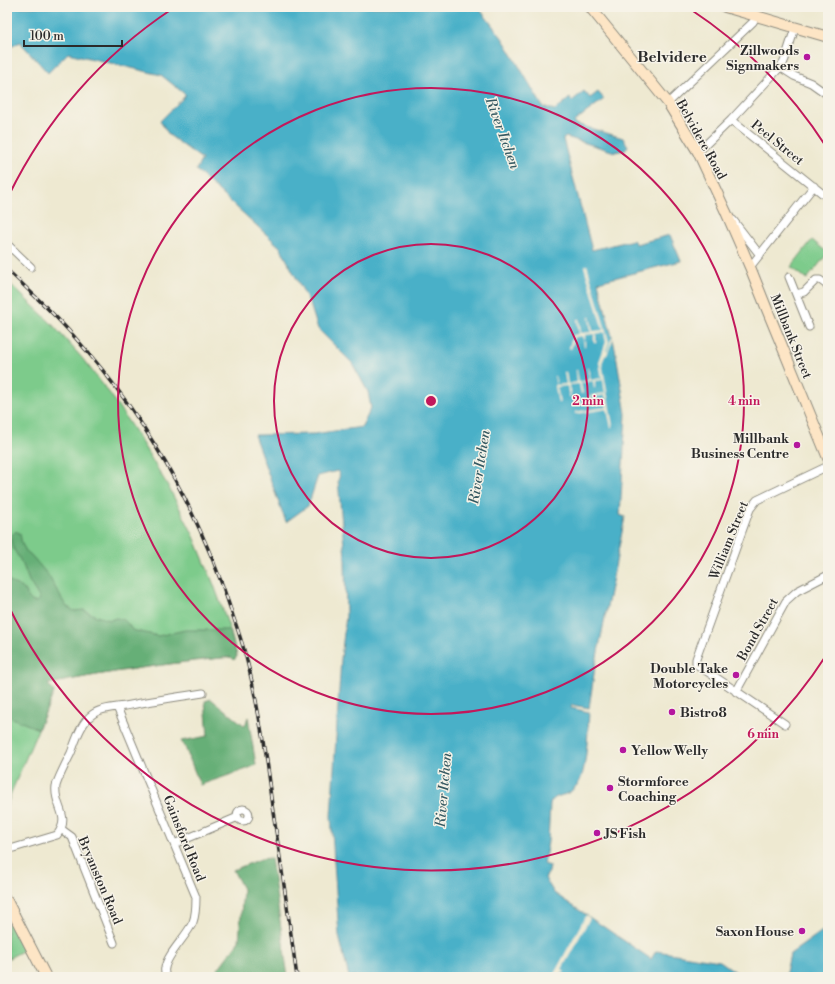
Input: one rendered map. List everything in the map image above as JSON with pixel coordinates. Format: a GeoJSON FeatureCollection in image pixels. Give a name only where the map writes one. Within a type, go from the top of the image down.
{"type":"FeatureCollection","features":[{"type":"Feature","properties":{"kind":"street","name":"Belvidere Road"},"geometry":{"type":"LineString","coordinates":[[590,7],[668,103],[698,152],[750,267]]}},
{"type":"Feature","properties":{"kind":"street"},"geometry":{"type":"LineString","coordinates":[[725,7],[828,37]]}},
{"type":"Feature","properties":{"kind":"street"},"geometry":{"type":"LineString","coordinates":[[668,103],[753,22],[756,17]]}},
{"type":"Feature","properties":{"kind":"street"},"geometry":{"type":"LineString","coordinates":[[698,152],[731,120],[780,67],[785,59],[794,28]]}},
{"type":"Feature","properties":{"kind":"street"},"geometry":{"type":"LineString","coordinates":[[780,67],[794,76],[827,92]]}},
{"type":"Feature","properties":{"kind":"street","name":"Peel Street"},"geometry":{"type":"LineString","coordinates":[[731,120],[828,198]]}},
{"type":"Feature","properties":{"kind":"street"},"geometry":{"type":"LineString","coordinates":[[750,267],[814,186]]}},
{"type":"Feature","properties":{"kind":"street","name":"Belvidere Road"},"geometry":{"type":"LineString","coordinates":[[726,212],[760,255]]}},
{"type":"Feature","properties":{"kind":"street"},"geometry":{"type":"LineString","coordinates":[[7,244],[31,267]]}},
{"type":"Feature","properties":{"kind":"street","name":"Millbank Street"},"geometry":{"type":"LineString","coordinates":[[750,267],[828,458]]}},
{"type":"Feature","properties":{"kind":"street"},"geometry":{"type":"LineString","coordinates":[[789,277],[809,327]]}},
{"type":"Feature","properties":{"kind":"street"},"geometry":{"type":"LineString","coordinates":[[796,294],[804,292],[816,280],[820,280],[828,286]]}},
{"type":"Feature","properties":{"kind":"street","name":"William Street"},"geometry":{"type":"LineString","coordinates":[[736,692],[696,664],[696,659],[750,509],[757,500],[828,466]]}},
{"type":"Feature","properties":{"kind":"street","name":"Bond Street"},"geometry":{"type":"LineString","coordinates":[[736,692],[786,601],[797,591],[828,575]]}},
{"type":"Feature","properties":{"kind":"street"},"geometry":{"type":"LineString","coordinates":[[736,692],[785,724]]}},
{"type":"Feature","properties":{"kind":"street","name":"Bryanston Road"},"geometry":{"type":"LineString","coordinates":[[114,943],[72,837],[61,830],[63,819],[56,795],[56,785],[81,730],[87,720],[94,713],[117,707],[203,693]]}},
{"type":"Feature","properties":{"kind":"street","name":"Gainsford Road"},"geometry":{"type":"LineString","coordinates":[[117,707],[196,897],[196,912],[192,924],[167,962],[165,968],[166,977]]}},
{"type":"Feature","properties":{"kind":"street"},"geometry":{"type":"LineString","coordinates":[[174,844],[238,817]]}},
{"type":"Feature","properties":{"kind":"street"},"geometry":{"type":"LineString","coordinates":[[7,850],[57,835],[61,830]]}},
{"type":"Feature","properties":{"kind":"street"},"geometry":{"type":"LineString","coordinates":[[7,901],[46,977]]}},
{"type":"Feature","properties":{"kind":"green space"},"geometry":{"type":"Polygon","coordinates":[[[812,240],[828,253],[807,279],[791,267],[812,240]]]}},
{"type":"Feature","properties":{"kind":"green space"},"geometry":{"type":"Polygon","coordinates":[[[7,281],[51,323],[82,358],[111,395],[137,435],[168,486],[193,534],[214,585],[230,630],[237,656],[234,660],[231,657],[162,665],[47,684],[54,692],[11,793],[7,806],[7,281]]]}},
{"type":"Feature","properties":{"kind":"green space"},"geometry":{"type":"Polygon","coordinates":[[[16,531],[20,534],[22,544],[26,551],[48,575],[66,606],[74,611],[84,610],[96,616],[110,620],[116,618],[123,619],[132,630],[158,636],[185,630],[230,630],[237,656],[234,660],[231,657],[162,665],[48,684],[54,692],[38,729],[10,717],[7,714],[7,578],[9,581],[23,589],[31,601],[37,602],[40,599],[29,581],[23,565],[13,548],[11,541],[12,535],[16,531]]]}},
{"type":"Feature","properties":{"kind":"green space"},"geometry":{"type":"Polygon","coordinates":[[[211,699],[245,726],[248,717],[256,765],[200,785],[185,747],[181,741],[208,736],[205,701],[211,699]]]}},
{"type":"Feature","properties":{"kind":"green space"},"geometry":{"type":"Polygon","coordinates":[[[271,858],[288,977],[212,977],[239,941],[243,889],[233,870],[261,859],[271,858]]]}},
{"type":"Feature","properties":{"kind":"green space"},"geometry":{"type":"Polygon","coordinates":[[[12,923],[26,949],[7,959],[7,925],[12,923]]]}},
{"type":"Feature","properties":{"kind":"water","name":"River Itchen"},"geometry":{"type":"Polygon","coordinates":[[[7,7],[478,7],[503,39],[543,107],[555,110],[570,98],[572,101],[584,91],[590,98],[598,92],[604,99],[574,122],[576,124],[623,138],[628,146],[625,150],[615,152],[566,137],[563,139],[592,250],[633,240],[636,244],[670,235],[681,261],[598,282],[615,348],[626,414],[620,515],[625,517],[595,667],[589,708],[572,705],[571,708],[589,712],[583,772],[577,785],[572,790],[567,794],[556,797],[550,804],[548,842],[544,864],[550,866],[549,872],[545,878],[554,893],[651,959],[656,951],[720,961],[743,977],[349,977],[339,936],[331,816],[341,659],[346,616],[345,557],[338,480],[339,473],[337,471],[318,476],[308,506],[286,522],[254,435],[314,434],[362,427],[371,408],[368,392],[352,363],[318,329],[310,304],[280,247],[196,170],[202,159],[169,135],[160,121],[186,95],[161,75],[68,53],[48,73],[20,42],[13,46],[7,45],[7,7]]]}},
{"type":"Feature","properties":{"kind":"water"},"geometry":{"type":"Polygon","coordinates":[[[828,927],[828,977],[785,977],[790,954],[828,927]]]}},
{"type":"Feature","properties":{"kind":"pier"},"geometry":{"type":"Polygon","coordinates":[[[587,265],[609,342],[606,351],[612,336],[613,339],[607,355],[602,363],[613,427],[611,427],[607,409],[575,414],[575,412],[607,407],[605,395],[590,398],[589,396],[605,393],[603,380],[595,381],[595,388],[593,381],[581,383],[583,393],[581,394],[579,384],[569,385],[571,396],[569,397],[567,386],[557,387],[560,403],[558,403],[555,386],[554,376],[557,385],[566,384],[564,372],[566,372],[568,384],[577,382],[576,370],[579,382],[589,380],[587,368],[589,368],[591,380],[602,378],[599,362],[606,342],[604,332],[596,334],[596,343],[594,343],[594,334],[585,335],[585,347],[583,336],[575,337],[571,349],[569,348],[573,335],[579,334],[577,319],[579,319],[581,333],[591,332],[589,317],[593,331],[603,330],[584,266],[587,265]]]}},
{"type":"Feature","properties":{"kind":"pier"},"geometry":{"type":"Polygon","coordinates":[[[586,915],[590,918],[562,969],[565,971],[564,973],[561,972],[558,977],[550,977],[554,974],[586,915]]]}},
{"type":"Feature","properties":{"kind":"railway"},"geometry":{"type":"LineString","coordinates":[[7,270],[72,334],[102,369],[130,407],[156,446],[179,487],[217,572],[244,649],[256,703],[265,754],[297,977]]}},
{"type":"Feature","properties":{"kind":"place","name":"Zillwoods Signmakers"},"geometry":{"type":"Point","coordinates":[807,57]}},
{"type":"Feature","properties":{"kind":"place","name":"Millbank Business Centre"},"geometry":{"type":"Point","coordinates":[797,445]}},
{"type":"Feature","properties":{"kind":"place","name":"Double Take Motorcycles"},"geometry":{"type":"Point","coordinates":[736,675]}},
{"type":"Feature","properties":{"kind":"place","name":"Bistro8"},"geometry":{"type":"Point","coordinates":[672,712]}},
{"type":"Feature","properties":{"kind":"place","name":"Yellow Welly"},"geometry":{"type":"Point","coordinates":[623,750]}},
{"type":"Feature","properties":{"kind":"place","name":"Stormforce Coaching"},"geometry":{"type":"Point","coordinates":[610,788]}},
{"type":"Feature","properties":{"kind":"place","name":"JS Fish"},"geometry":{"type":"Point","coordinates":[597,833]}},
{"type":"Feature","properties":{"kind":"place","name":"Saxon House"},"geometry":{"type":"Point","coordinates":[802,931]}},
{"type":"Feature","properties":{"kind":"district","name":"Belvidere"},"geometry":{"type":"Point","coordinates":[672,57]}}]}
